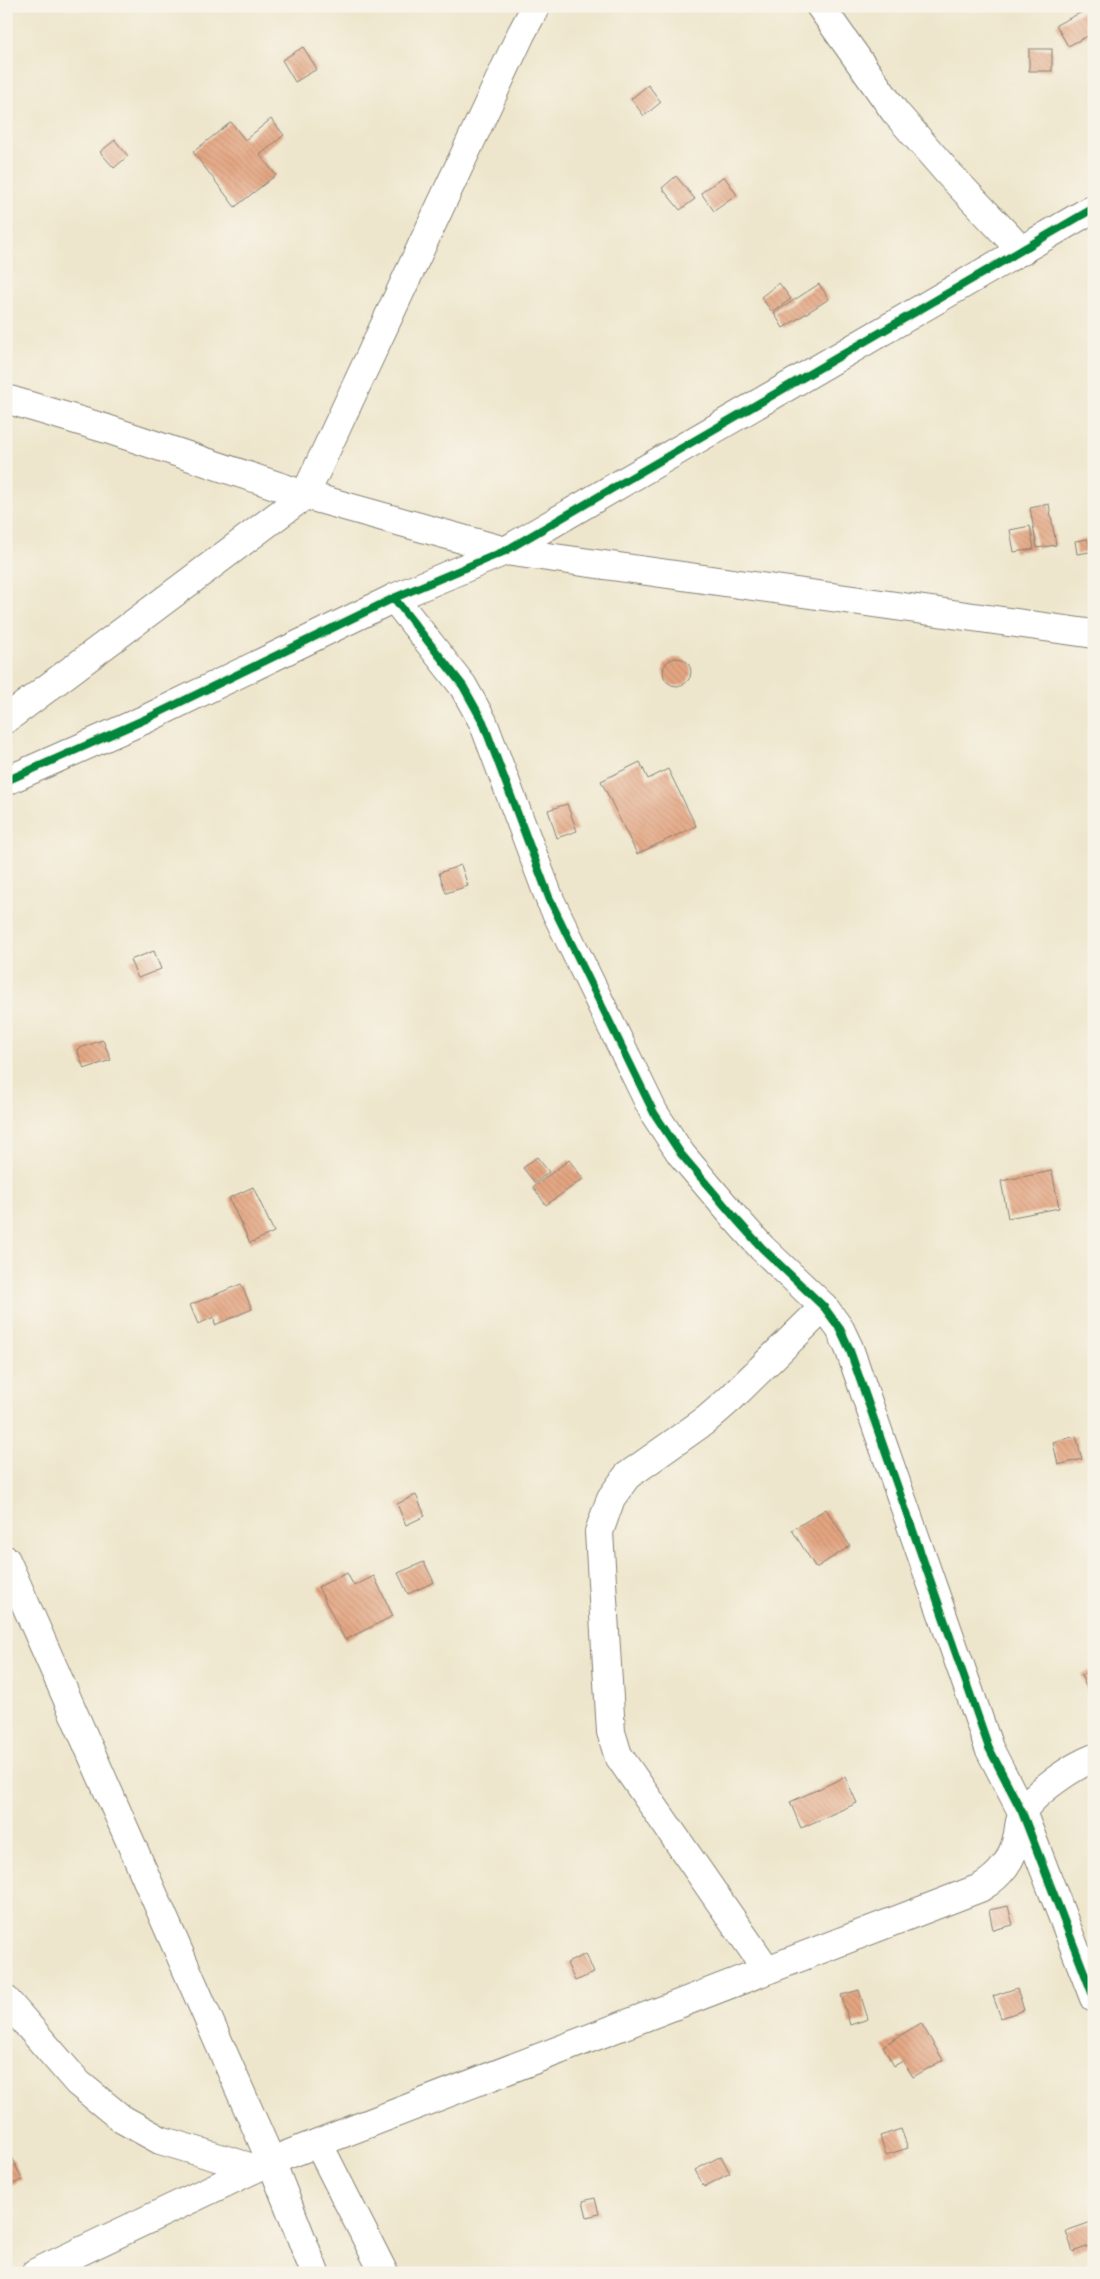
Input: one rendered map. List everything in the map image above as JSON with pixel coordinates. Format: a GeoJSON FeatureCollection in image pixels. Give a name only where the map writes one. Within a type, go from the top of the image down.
{"type":"FeatureCollection","features":[{"type":"Feature","properties":{"kind":"street"},"geometry":{"type":"LineString","coordinates":[[6,719],[305,495],[521,34],[536,6]]}},
{"type":"Feature","properties":{"kind":"street"},"geometry":{"type":"LineString","coordinates":[[820,6],[894,112],[948,173],[1022,251]]}},
{"type":"Feature","properties":{"kind":"street"},"geometry":{"type":"LineString","coordinates":[[6,781],[148,718],[394,598],[504,551],[1094,208]]}},
{"type":"Feature","properties":{"kind":"street"},"geometry":{"type":"LineString","coordinates":[[6,399],[107,429],[305,495],[504,551],[1094,634]]}},
{"type":"Feature","properties":{"kind":"street"},"geometry":{"type":"LineString","coordinates":[[394,598],[463,686],[483,722],[550,900],[654,1113],[681,1154],[736,1219],[762,1248],[824,1306],[840,1329],[849,1348],[989,1748],[1022,1812],[1094,1998]]}},
{"type":"Feature","properties":{"kind":"street"},"geometry":{"type":"LineString","coordinates":[[767,1970],[618,1755],[611,1732],[599,1532],[611,1498],[627,1476],[706,1420],[824,1306]]}},
{"type":"Feature","properties":{"kind":"street"},"geometry":{"type":"LineString","coordinates":[[6,1560],[262,2164],[315,2273]]}},
{"type":"Feature","properties":{"kind":"street"},"geometry":{"type":"LineString","coordinates":[[35,2273],[262,2164],[980,1888],[994,1879],[1004,1869],[1015,1850],[1022,1812],[1062,1774],[1094,1758]]}},
{"type":"Feature","properties":{"kind":"street"},"geometry":{"type":"LineString","coordinates":[[6,2000],[78,2083],[122,2120],[160,2140],[262,2164]]}},
{"type":"Feature","properties":{"kind":"street"},"geometry":{"type":"LineString","coordinates":[[318,2143],[384,2273]]}},
{"type":"Feature","properties":{"kind":"building"},"geometry":{"type":"Polygon","coordinates":[[[1094,6],[1094,33],[1068,46],[1056,25],[1094,6]]]}},
{"type":"Feature","properties":{"kind":"building"},"geometry":{"type":"Polygon","coordinates":[[[303,47],[317,69],[295,82],[282,60],[303,47]]]}},
{"type":"Feature","properties":{"kind":"building"},"geometry":{"type":"Polygon","coordinates":[[[1029,49],[1052,49],[1052,71],[1029,71],[1029,49]]]}},
{"type":"Feature","properties":{"kind":"building"},"geometry":{"type":"Polygon","coordinates":[[[648,85],[661,102],[644,116],[631,99],[648,85]]]}},
{"type":"Feature","properties":{"kind":"building"},"geometry":{"type":"Polygon","coordinates":[[[271,119],[284,135],[260,155],[276,175],[235,207],[193,152],[231,122],[245,140],[271,119]]]}},
{"type":"Feature","properties":{"kind":"building"},"geometry":{"type":"Polygon","coordinates":[[[115,140],[128,156],[114,168],[100,152],[115,140]]]}},
{"type":"Feature","properties":{"kind":"building"},"geometry":{"type":"Polygon","coordinates":[[[676,176],[695,199],[680,210],[662,188],[676,176]]]}},
{"type":"Feature","properties":{"kind":"building"},"geometry":{"type":"Polygon","coordinates":[[[724,176],[737,195],[714,211],[701,193],[724,176]]]}},
{"type":"Feature","properties":{"kind":"building"},"geometry":{"type":"Polygon","coordinates":[[[779,283],[791,299],[772,312],[761,297],[779,283]]]}},
{"type":"Feature","properties":{"kind":"building"},"geometry":{"type":"Polygon","coordinates":[[[819,284],[829,299],[783,328],[774,313],[819,284]]]}},
{"type":"Feature","properties":{"kind":"building"},"geometry":{"type":"Polygon","coordinates":[[[1049,504],[1056,545],[1037,548],[1030,508],[1049,504]]]}},
{"type":"Feature","properties":{"kind":"building"},"geometry":{"type":"Polygon","coordinates":[[[1030,526],[1034,549],[1014,552],[1010,530],[1030,526]]]}},
{"type":"Feature","properties":{"kind":"building"},"geometry":{"type":"Polygon","coordinates":[[[1088,539],[1090,552],[1077,554],[1075,541],[1088,539]]]}},
{"type":"Feature","properties":{"kind":"building"},"geometry":{"type":"Polygon","coordinates":[[[677,658],[687,662],[691,672],[687,682],[677,686],[667,682],[663,672],[667,662],[677,658]]]}},
{"type":"Feature","properties":{"kind":"building"},"geometry":{"type":"Polygon","coordinates":[[[640,762],[648,779],[668,769],[696,826],[637,854],[601,781],[640,762]]]}},
{"type":"Feature","properties":{"kind":"building"},"geometry":{"type":"Polygon","coordinates":[[[567,804],[577,831],[557,838],[548,810],[567,804]]]}},
{"type":"Feature","properties":{"kind":"building"},"geometry":{"type":"Polygon","coordinates":[[[461,865],[468,886],[446,893],[439,873],[461,865]]]}},
{"type":"Feature","properties":{"kind":"building"},"geometry":{"type":"Polygon","coordinates":[[[154,951],[161,969],[138,978],[130,960],[154,951]]]}},
{"type":"Feature","properties":{"kind":"building"},"geometry":{"type":"Polygon","coordinates":[[[103,1040],[111,1060],[84,1069],[77,1049],[103,1040]]]}},
{"type":"Feature","properties":{"kind":"building"},"geometry":{"type":"Polygon","coordinates":[[[537,1157],[549,1172],[535,1183],[523,1168],[537,1157]]]}},
{"type":"Feature","properties":{"kind":"building"},"geometry":{"type":"Polygon","coordinates":[[[569,1160],[583,1179],[546,1205],[533,1187],[569,1160]]]}},
{"type":"Feature","properties":{"kind":"building"},"geometry":{"type":"Polygon","coordinates":[[[1052,1171],[1059,1208],[1008,1218],[1001,1181],[1052,1171]]]}},
{"type":"Feature","properties":{"kind":"building"},"geometry":{"type":"Polygon","coordinates":[[[253,1187],[274,1232],[250,1243],[229,1198],[253,1187]]]}},
{"type":"Feature","properties":{"kind":"building"},"geometry":{"type":"Polygon","coordinates":[[[241,1284],[252,1309],[215,1325],[214,1317],[198,1324],[190,1305],[241,1284]]]}},
{"type":"Feature","properties":{"kind":"building"},"geometry":{"type":"Polygon","coordinates":[[[1076,1436],[1082,1459],[1058,1465],[1053,1442],[1076,1436]]]}},
{"type":"Feature","properties":{"kind":"building"},"geometry":{"type":"Polygon","coordinates":[[[416,1495],[425,1516],[406,1525],[397,1504],[416,1495]]]}},
{"type":"Feature","properties":{"kind":"building"},"geometry":{"type":"Polygon","coordinates":[[[826,1509],[850,1546],[816,1568],[792,1530],[826,1509]]]}},
{"type":"Feature","properties":{"kind":"building"},"geometry":{"type":"Polygon","coordinates":[[[424,1562],[434,1582],[408,1594],[398,1573],[424,1562]]]}},
{"type":"Feature","properties":{"kind":"building"},"geometry":{"type":"Polygon","coordinates":[[[347,1573],[354,1586],[374,1576],[393,1616],[345,1640],[318,1587],[347,1573]]]}},
{"type":"Feature","properties":{"kind":"building"},"geometry":{"type":"Polygon","coordinates":[[[1094,1669],[1094,1697],[1091,1698],[1081,1675],[1094,1669]]]}},
{"type":"Feature","properties":{"kind":"building"},"geometry":{"type":"Polygon","coordinates":[[[845,1777],[857,1803],[801,1828],[790,1802],[845,1777]]]}},
{"type":"Feature","properties":{"kind":"building"},"geometry":{"type":"Polygon","coordinates":[[[1008,1906],[1013,1925],[993,1930],[989,1910],[1008,1906]]]}},
{"type":"Feature","properties":{"kind":"building"},"geometry":{"type":"Polygon","coordinates":[[[586,1954],[594,1973],[575,1981],[567,1963],[586,1954]]]}},
{"type":"Feature","properties":{"kind":"building"},"geometry":{"type":"Polygon","coordinates":[[[1017,1988],[1024,2010],[1001,2018],[993,1996],[1017,1988]]]}},
{"type":"Feature","properties":{"kind":"building"},"geometry":{"type":"Polygon","coordinates":[[[859,1990],[868,2019],[850,2025],[841,1995],[859,1990]]]}},
{"type":"Feature","properties":{"kind":"building"},"geometry":{"type":"Polygon","coordinates":[[[921,2023],[943,2060],[913,2077],[903,2061],[894,2066],[883,2046],[921,2023]]]}},
{"type":"Feature","properties":{"kind":"building"},"geometry":{"type":"Polygon","coordinates":[[[901,2129],[908,2148],[886,2155],[880,2136],[901,2129]]]}},
{"type":"Feature","properties":{"kind":"building"},"geometry":{"type":"Polygon","coordinates":[[[721,2156],[730,2173],[704,2187],[695,2170],[721,2156]]]}},
{"type":"Feature","properties":{"kind":"building"},"geometry":{"type":"Polygon","coordinates":[[[6,2157],[8,2161],[13,2159],[22,2180],[6,2187],[6,2157]]]}},
{"type":"Feature","properties":{"kind":"building"},"geometry":{"type":"Polygon","coordinates":[[[595,2198],[599,2214],[587,2217],[583,2201],[595,2198]]]}},
{"type":"Feature","properties":{"kind":"building"},"geometry":{"type":"Polygon","coordinates":[[[1094,2221],[1094,2244],[1073,2252],[1066,2231],[1094,2221]]]}},
{"type":"Feature","properties":{"kind":"cycle path"},"geometry":{"type":"LineString","coordinates":[[6,781],[148,718],[394,598],[505,551],[1094,208]]}},
{"type":"Feature","properties":{"kind":"cycle path"},"geometry":{"type":"LineString","coordinates":[[394,598],[463,686],[483,722],[550,900],[654,1113],[681,1154],[736,1219],[762,1248],[824,1307],[840,1329],[849,1348],[989,1748],[1022,1812],[1094,1998]]}}]}
